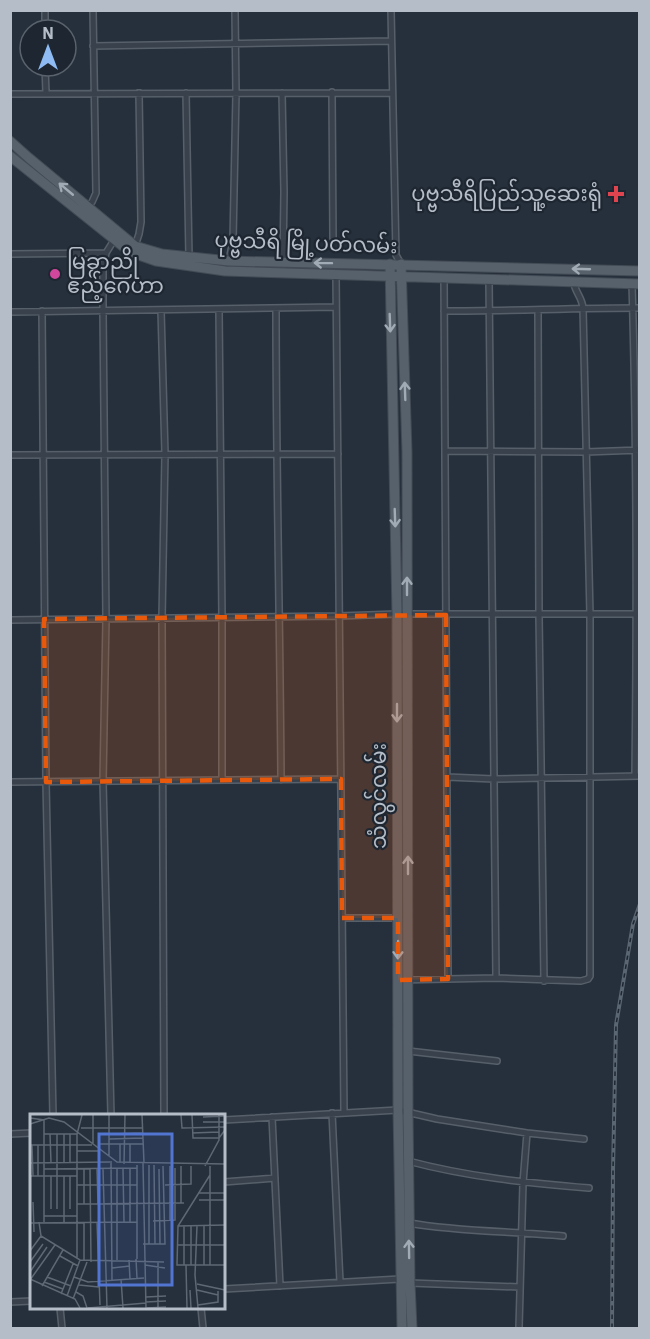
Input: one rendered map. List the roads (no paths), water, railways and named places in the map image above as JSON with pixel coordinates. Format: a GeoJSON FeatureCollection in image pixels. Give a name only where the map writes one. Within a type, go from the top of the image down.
{"type":"FeatureCollection","features":[{"type":"Feature","properties":{"kind":"main road","name":"ပုဗ္ဗသီရိ မြို့ပတ်လမ်း"},"geometry":{"type":"LineString","coordinates":[[10,141],[135,246],[162,254],[189,257],[227,266],[283,262],[639,271]]}},
{"type":"Feature","properties":{"kind":"main road"},"geometry":{"type":"LineString","coordinates":[[18,163],[25,155]]}},
{"type":"Feature","properties":{"kind":"main road","name":"ပုဗ္ဗသီရိ မြို့ပတ်လမ်း"},"geometry":{"type":"LineString","coordinates":[[10,156],[130,252],[156,261],[336,275],[636,284]]}},
{"type":"Feature","properties":{"kind":"main road","name":"သံလွင်လမ်း"},"geometry":{"type":"LineString","coordinates":[[390,264],[397,614],[398,918],[408,1051],[403,1112],[408,1161],[409,1223],[402,1329]]}},
{"type":"Feature","properties":{"kind":"main road","name":"သံလွင်လမ်း"},"geometry":{"type":"LineString","coordinates":[[401,264],[408,615],[403,1112],[405,1281],[412,1329]]}},
{"type":"Feature","properties":{"kind":"street"},"geometry":{"type":"LineString","coordinates":[[87,206],[92,202],[96,193],[93,10]]}},
{"type":"Feature","properties":{"kind":"street"},"geometry":{"type":"LineString","coordinates":[[227,266],[234,240],[236,45],[234,10]]}},
{"type":"Feature","properties":{"kind":"street"},"geometry":{"type":"LineString","coordinates":[[390,10],[396,255],[401,264]]}},
{"type":"Feature","properties":{"kind":"street"},"geometry":{"type":"LineString","coordinates":[[93,46],[391,42]]}},
{"type":"Feature","properties":{"kind":"street"},"geometry":{"type":"LineString","coordinates":[[45,78],[46,93]]}},
{"type":"Feature","properties":{"kind":"street"},"geometry":{"type":"LineString","coordinates":[[135,246],[141,222],[139,93]]}},
{"type":"Feature","properties":{"kind":"street"},"geometry":{"type":"LineString","coordinates":[[186,93],[189,257]]}},
{"type":"Feature","properties":{"kind":"street"},"geometry":{"type":"LineString","coordinates":[[282,93],[283,262]]}},
{"type":"Feature","properties":{"kind":"street"},"geometry":{"type":"LineString","coordinates":[[332,93],[333,238]]}},
{"type":"Feature","properties":{"kind":"street"},"geometry":{"type":"LineString","coordinates":[[10,94],[392,93]]}},
{"type":"Feature","properties":{"kind":"street"},"geometry":{"type":"LineString","coordinates":[[111,1114],[103,781],[106,619],[103,268],[106,253],[114,240]]}},
{"type":"Feature","properties":{"kind":"street"},"geometry":{"type":"LineString","coordinates":[[10,254],[106,253]]}},
{"type":"Feature","properties":{"kind":"street"},"geometry":{"type":"LineString","coordinates":[[390,264],[396,255]]}},
{"type":"Feature","properties":{"kind":"street"},"geometry":{"type":"LineString","coordinates":[[336,275],[344,1112]]}},
{"type":"Feature","properties":{"kind":"street"},"geometry":{"type":"LineString","coordinates":[[444,278],[448,979]]}},
{"type":"Feature","properties":{"kind":"street"},"geometry":{"type":"LineString","coordinates":[[489,280],[496,978]]}},
{"type":"Feature","properties":{"kind":"street"},"geometry":{"type":"LineString","coordinates":[[403,980],[496,978],[581,981],[590,976],[590,615],[583,308],[574,283]]}},
{"type":"Feature","properties":{"kind":"street"},"geometry":{"type":"LineString","coordinates":[[447,777],[637,776],[636,284]]}},
{"type":"Feature","properties":{"kind":"street"},"geometry":{"type":"LineString","coordinates":[[10,312],[336,307]]}},
{"type":"Feature","properties":{"kind":"street"},"geometry":{"type":"LineString","coordinates":[[276,308],[281,780]]}},
{"type":"Feature","properties":{"kind":"street"},"geometry":{"type":"LineString","coordinates":[[444,311],[636,308]]}},
{"type":"Feature","properties":{"kind":"street"},"geometry":{"type":"LineString","coordinates":[[219,309],[222,780]]}},
{"type":"Feature","properties":{"kind":"street"},"geometry":{"type":"LineString","coordinates":[[161,310],[165,454],[162,618],[164,1114]]}},
{"type":"Feature","properties":{"kind":"street"},"geometry":{"type":"LineString","coordinates":[[538,310],[544,981]]}},
{"type":"Feature","properties":{"kind":"street"},"geometry":{"type":"LineString","coordinates":[[42,311],[46,782],[53,1114]]}},
{"type":"Feature","properties":{"kind":"street"},"geometry":{"type":"LineString","coordinates":[[446,451],[637,450]]}},
{"type":"Feature","properties":{"kind":"street"},"geometry":{"type":"LineString","coordinates":[[10,455],[338,454]]}},
{"type":"Feature","properties":{"kind":"street"},"geometry":{"type":"LineString","coordinates":[[10,620],[397,614],[638,614]]}},
{"type":"Feature","properties":{"kind":"street"},"geometry":{"type":"LineString","coordinates":[[10,782],[341,779]]}},
{"type":"Feature","properties":{"kind":"street"},"geometry":{"type":"LineString","coordinates":[[342,918],[398,918]]}},
{"type":"Feature","properties":{"kind":"street"},"geometry":{"type":"LineString","coordinates":[[408,1051],[497,1061]]}},
{"type":"Feature","properties":{"kind":"street"},"geometry":{"type":"LineString","coordinates":[[225,1120],[344,1112],[403,1112],[527,1133],[584,1139]]}},
{"type":"Feature","properties":{"kind":"street"},"geometry":{"type":"LineString","coordinates":[[332,1113],[340,1282]]}},
{"type":"Feature","properties":{"kind":"street"},"geometry":{"type":"LineString","coordinates":[[272,1117],[280,1286]]}},
{"type":"Feature","properties":{"kind":"street"},"geometry":{"type":"LineString","coordinates":[[10,1134],[30,1133]]}},
{"type":"Feature","properties":{"kind":"street"},"geometry":{"type":"LineString","coordinates":[[519,1329],[523,1183],[527,1133]]}},
{"type":"Feature","properties":{"kind":"street"},"geometry":{"type":"LineString","coordinates":[[408,1161],[438,1169],[523,1183],[589,1188]]}},
{"type":"Feature","properties":{"kind":"street"},"geometry":{"type":"LineString","coordinates":[[225,1182],[275,1178]]}},
{"type":"Feature","properties":{"kind":"street"},"geometry":{"type":"LineString","coordinates":[[409,1223],[478,1232],[522,1232],[563,1236]]}},
{"type":"Feature","properties":{"kind":"street"},"geometry":{"type":"LineString","coordinates":[[225,1289],[340,1282],[405,1281],[520,1287]]}},
{"type":"Feature","properties":{"kind":"street"},"geometry":{"type":"LineString","coordinates":[[10,1302],[30,1301]]}},
{"type":"Feature","properties":{"kind":"street"},"geometry":{"type":"LineString","coordinates":[[60,1309],[62,1329]]}},
{"type":"Feature","properties":{"kind":"street"},"geometry":{"type":"LineString","coordinates":[[201,1309],[203,1329]]}},
{"type":"Feature","properties":{"kind":"railway"},"geometry":{"type":"LineString","coordinates":[[612,1328],[616,1025],[633,924],[640,904]]}},
{"type":"Feature","properties":{"kind":"place","name":"ပုဗ္ဗသီရိပြည်သူ့ဆေးရုံ"},"geometry":{"type":"Point","coordinates":[616,194]}},
{"type":"Feature","properties":{"kind":"place","name":"မြခွာညို ဧည့်ဂေဟာ"},"geometry":{"type":"Point","coordinates":[55,274]}}]}
